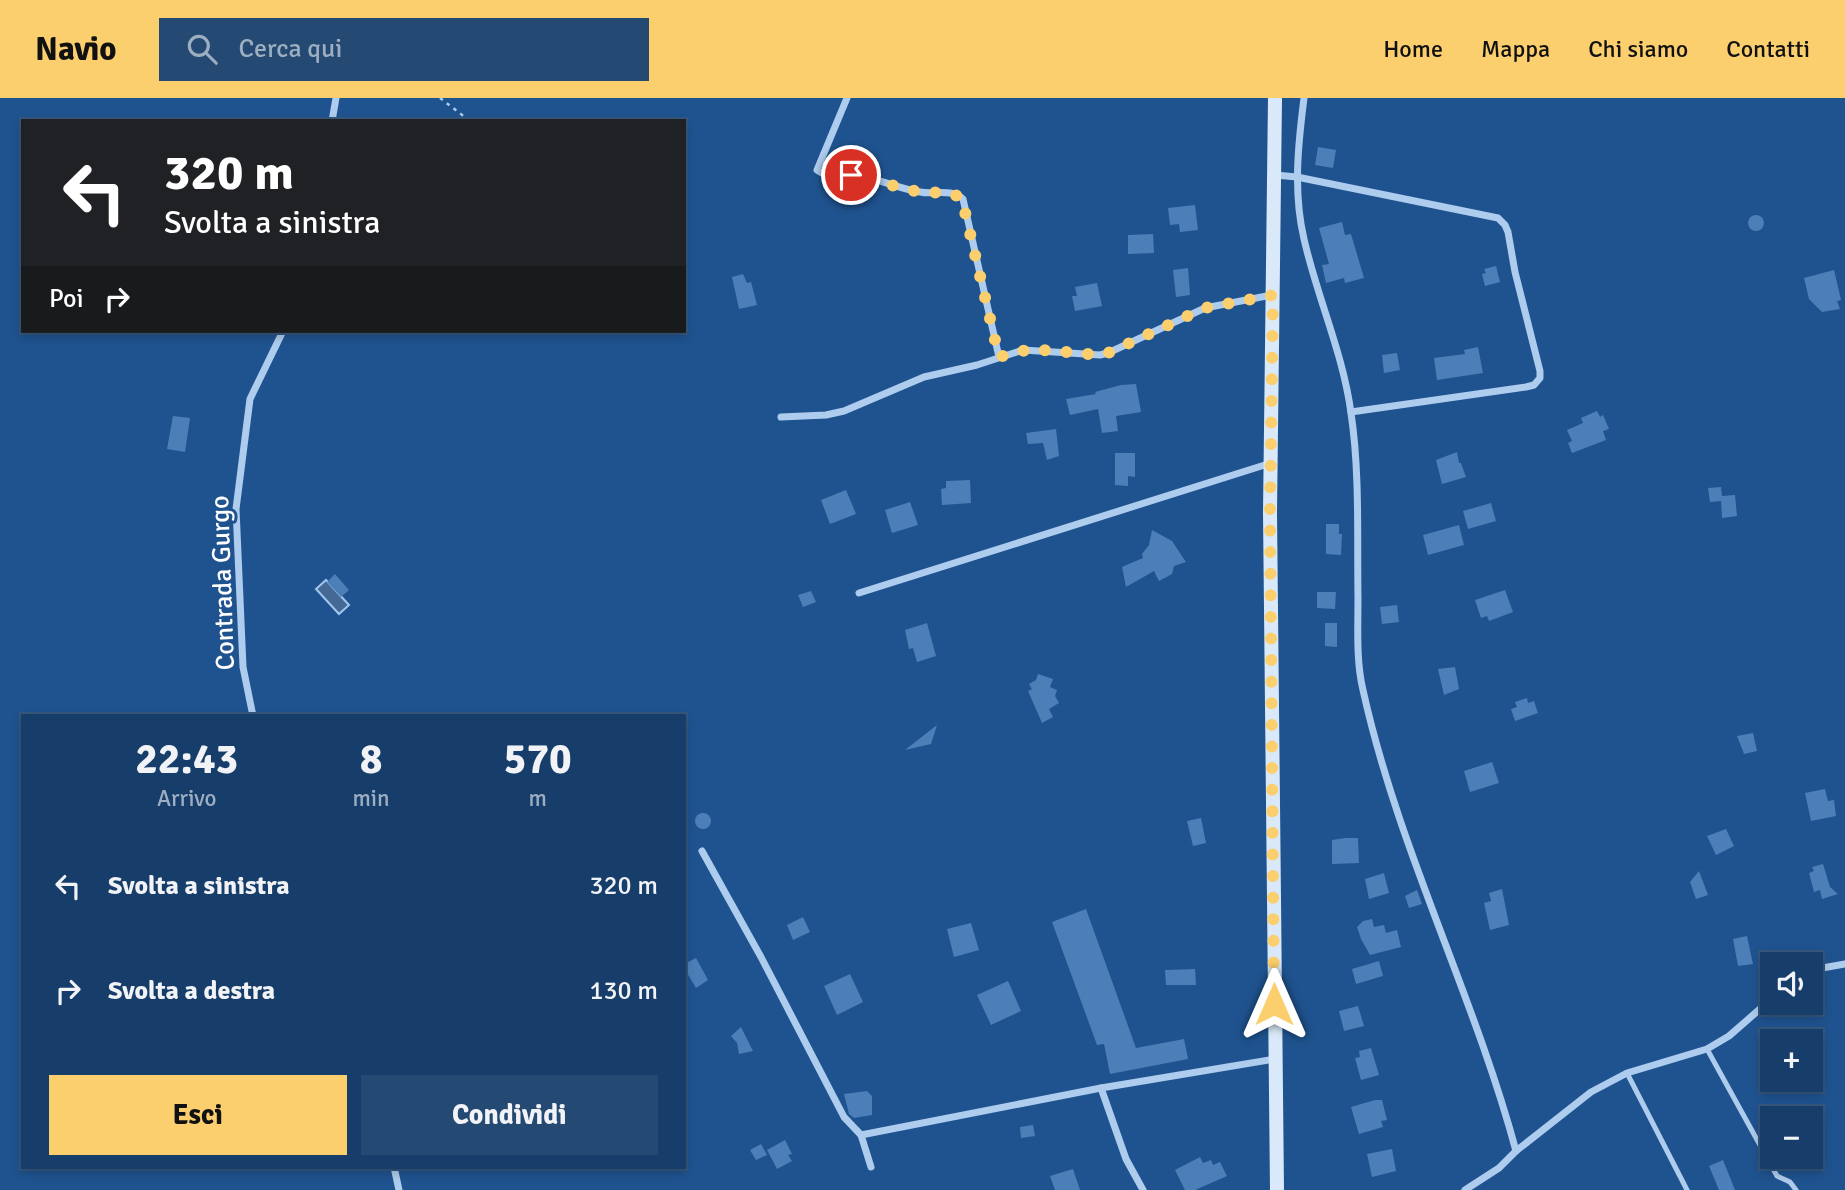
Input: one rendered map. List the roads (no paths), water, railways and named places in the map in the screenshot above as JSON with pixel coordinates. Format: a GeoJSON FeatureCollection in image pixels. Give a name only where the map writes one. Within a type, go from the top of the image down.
{"type":"FeatureCollection","features":[{"type":"Feature","properties":{"kind":"main road"},"geometry":{"type":"LineString","coordinates":[[1275,98],[1272,463],[1277,1190]]}},
{"type":"Feature","properties":{"kind":"street"},"geometry":{"type":"LineString","coordinates":[[332,119],[336,98]]}},
{"type":"Feature","properties":{"kind":"street"},"geometry":{"type":"LineString","coordinates":[[846,98],[817,170],[826,176],[860,176],[919,192],[959,195],[983,282],[999,357]]}},
{"type":"Feature","properties":{"kind":"street"},"geometry":{"type":"LineString","coordinates":[[1304,98],[1297,157],[1303,236],[1351,412],[1357,523],[1358,645],[1362,688],[1409,845],[1505,1108],[1516,1151]]}},
{"type":"Feature","properties":{"kind":"street"},"geometry":{"type":"LineString","coordinates":[[1274,174],[1498,218],[1508,232],[1515,272],[1540,371],[1540,378],[1534,385],[1351,412]]}},
{"type":"Feature","properties":{"kind":"street"},"geometry":{"type":"LineString","coordinates":[[781,417],[827,415],[844,411],[924,377],[1031,349],[1100,355],[1205,308],[1273,295]]}},
{"type":"Feature","properties":{"kind":"street","name":"Contrada Gurgo"},"geometry":{"type":"LineString","coordinates":[[253,714],[243,667],[236,509],[250,399],[282,333]]}},
{"type":"Feature","properties":{"kind":"street"},"geometry":{"type":"LineString","coordinates":[[859,593],[1272,463]]}},
{"type":"Feature","properties":{"kind":"street"},"geometry":{"type":"LineString","coordinates":[[702,850],[844,1117],[860,1135],[871,1167]]}},
{"type":"Feature","properties":{"kind":"street"},"geometry":{"type":"LineString","coordinates":[[1823,968],[1845,964]]}},
{"type":"Feature","properties":{"kind":"street"},"geometry":{"type":"LineString","coordinates":[[1465,1190],[1499,1168],[1516,1151],[1591,1093],[1627,1073],[1707,1049],[1729,1036],[1760,1009]]}},
{"type":"Feature","properties":{"kind":"street"},"geometry":{"type":"LineString","coordinates":[[860,1135],[1101,1088],[1275,1059]]}},
{"type":"Feature","properties":{"kind":"street"},"geometry":{"type":"LineString","coordinates":[[1101,1088],[1126,1159],[1143,1190]]}},
{"type":"Feature","properties":{"kind":"street"},"geometry":{"type":"LineString","coordinates":[[394,1169],[399,1190]]}},
{"type":"Feature","properties":{"kind":"lane"},"geometry":{"type":"LineString","coordinates":[[1707,1049],[1777,1176],[1790,1182],[1796,1190]]}},
{"type":"Feature","properties":{"kind":"lane"},"geometry":{"type":"LineString","coordinates":[[1627,1073],[1687,1190]]}},
{"type":"Feature","properties":{"kind":"water"},"geometry":{"type":"Polygon","coordinates":[[[326,580],[349,605],[339,614],[316,589],[326,580]]]}}]}
